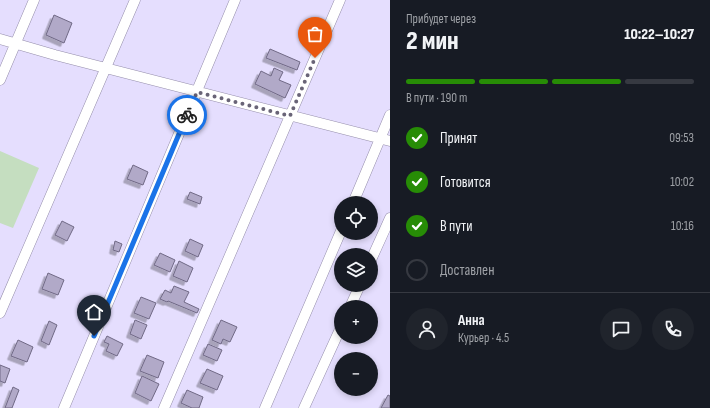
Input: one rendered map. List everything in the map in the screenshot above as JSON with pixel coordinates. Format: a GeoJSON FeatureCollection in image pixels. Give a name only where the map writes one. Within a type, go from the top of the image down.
{"type":"FeatureCollection","features":[{"type":"Feature","properties":{"kind":"street"},"geometry":{"type":"LineString","coordinates":[[0,80],[34,0]]}},
{"type":"Feature","properties":{"kind":"street"},"geometry":{"type":"LineString","coordinates":[[0,313],[135,0]]}},
{"type":"Feature","properties":{"kind":"street"},"geometry":{"type":"LineString","coordinates":[[64,408],[235,0]]}},
{"type":"Feature","properties":{"kind":"street"},"geometry":{"type":"LineString","coordinates":[[164,408],[340,0]]}},
{"type":"Feature","properties":{"kind":"street"},"geometry":{"type":"LineString","coordinates":[[0,39],[105,68],[390,142]]}},
{"type":"Feature","properties":{"kind":"street"},"geometry":{"type":"LineString","coordinates":[[356,196],[390,115]]}},
{"type":"Feature","properties":{"kind":"street"},"geometry":{"type":"LineString","coordinates":[[376,248],[390,218]]}},
{"type":"Feature","properties":{"kind":"street"},"geometry":{"type":"LineString","coordinates":[[265,408],[337,240]]}},
{"type":"Feature","properties":{"kind":"street"},"geometry":{"type":"LineString","coordinates":[[304,408],[334,342]]}},
{"type":"Feature","properties":{"kind":"green space"},"geometry":{"type":"Polygon","coordinates":[[[0,151],[39,168],[13,228],[0,223],[0,151]]]}},
{"type":"Feature","properties":{"kind":"building"},"geometry":{"type":"Polygon","coordinates":[[[54,15],[72,23],[64,43],[46,35],[54,15]]]}},
{"type":"Feature","properties":{"kind":"building"},"geometry":{"type":"Polygon","coordinates":[[[270,49],[300,62],[297,70],[266,58],[270,49]]]}},
{"type":"Feature","properties":{"kind":"building"},"geometry":{"type":"Polygon","coordinates":[[[274,68],[283,72],[279,80],[291,85],[285,98],[255,84],[261,71],[271,76],[274,68]]]}},
{"type":"Feature","properties":{"kind":"building"},"geometry":{"type":"Polygon","coordinates":[[[133,165],[148,172],[143,185],[127,179],[133,165]]]}},
{"type":"Feature","properties":{"kind":"building"},"geometry":{"type":"Polygon","coordinates":[[[190,192],[202,197],[200,204],[187,199],[190,192]]]}},
{"type":"Feature","properties":{"kind":"building"},"geometry":{"type":"Polygon","coordinates":[[[62,221],[74,227],[67,241],[55,235],[62,221]]]}},
{"type":"Feature","properties":{"kind":"building"},"geometry":{"type":"Polygon","coordinates":[[[190,239],[203,245],[198,257],[185,251],[190,239]]]}},
{"type":"Feature","properties":{"kind":"building"},"geometry":{"type":"Polygon","coordinates":[[[115,241],[122,244],[119,252],[113,250],[115,241]]]}},
{"type":"Feature","properties":{"kind":"building"},"geometry":{"type":"Polygon","coordinates":[[[160,253],[175,260],[170,272],[154,265],[160,253]]]}},
{"type":"Feature","properties":{"kind":"building"},"geometry":{"type":"Polygon","coordinates":[[[179,261],[193,268],[187,282],[173,276],[179,261]]]}},
{"type":"Feature","properties":{"kind":"building"},"geometry":{"type":"Polygon","coordinates":[[[48,273],[64,280],[58,295],[42,289],[48,273]]]}},
{"type":"Feature","properties":{"kind":"building"},"geometry":{"type":"Polygon","coordinates":[[[174,286],[189,292],[184,302],[199,309],[197,313],[160,299],[165,290],[171,293],[174,286]]]}},
{"type":"Feature","properties":{"kind":"building"},"geometry":{"type":"Polygon","coordinates":[[[141,297],[156,303],[149,319],[134,313],[141,297]]]}},
{"type":"Feature","properties":{"kind":"building"},"geometry":{"type":"Polygon","coordinates":[[[135,320],[147,325],[141,339],[130,334],[135,320]]]}},
{"type":"Feature","properties":{"kind":"building"},"geometry":{"type":"Polygon","coordinates":[[[221,320],[237,327],[230,342],[223,339],[221,344],[212,340],[221,320]]]}},
{"type":"Feature","properties":{"kind":"building"},"geometry":{"type":"Polygon","coordinates":[[[49,321],[57,325],[49,345],[41,341],[49,321]]]}},
{"type":"Feature","properties":{"kind":"building"},"geometry":{"type":"Polygon","coordinates":[[[107,336],[123,344],[117,356],[106,351],[109,344],[104,342],[107,336]]]}},
{"type":"Feature","properties":{"kind":"building"},"geometry":{"type":"Polygon","coordinates":[[[18,340],[33,347],[27,362],[11,356],[18,340]]]}},
{"type":"Feature","properties":{"kind":"building"},"geometry":{"type":"Polygon","coordinates":[[[208,344],[222,350],[217,361],[203,355],[208,344]]]}},
{"type":"Feature","properties":{"kind":"building"},"geometry":{"type":"Polygon","coordinates":[[[147,355],[164,362],[158,378],[140,371],[147,355]]]}},
{"type":"Feature","properties":{"kind":"building"},"geometry":{"type":"Polygon","coordinates":[[[0,365],[10,369],[5,383],[0,381],[0,365]]]}},
{"type":"Feature","properties":{"kind":"building"},"geometry":{"type":"Polygon","coordinates":[[[207,369],[223,376],[217,390],[200,383],[207,369]]]}},
{"type":"Feature","properties":{"kind":"building"},"geometry":{"type":"Polygon","coordinates":[[[142,376],[159,384],[151,401],[135,393],[142,376]]]}},
{"type":"Feature","properties":{"kind":"building"},"geometry":{"type":"Polygon","coordinates":[[[13,387],[19,390],[12,408],[5,408],[13,387]]]}},
{"type":"Feature","properties":{"kind":"building"},"geometry":{"type":"Polygon","coordinates":[[[187,390],[203,397],[199,408],[192,408],[181,403],[187,390]]]}},
{"type":"Feature","properties":{"kind":"building"},"geometry":{"type":"Polygon","coordinates":[[[388,395],[390,396],[390,408],[381,408],[388,395]]]}},
{"type":"Feature","properties":{"kind":"way so far"},"geometry":{"type":"LineString","coordinates":[[187,115],[197,92],[290,116],[315,58]]}},
{"type":"Feature","properties":{"kind":"route"},"geometry":{"type":"LineString","coordinates":[[94,336],[187,115]]}}]}
